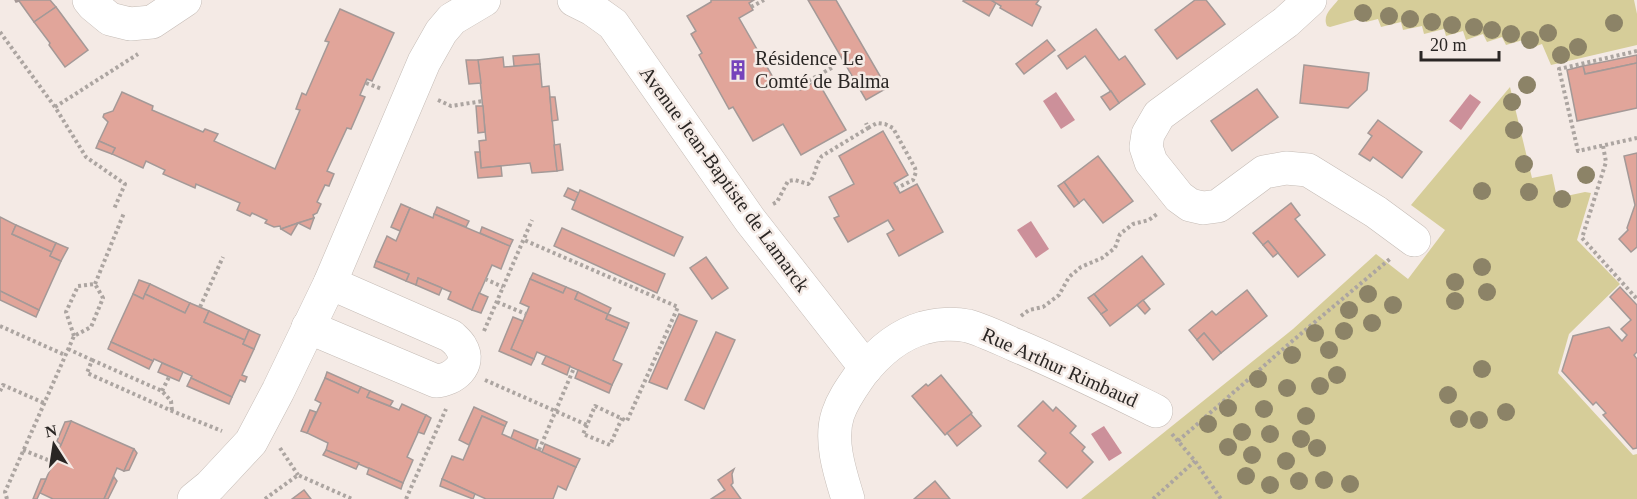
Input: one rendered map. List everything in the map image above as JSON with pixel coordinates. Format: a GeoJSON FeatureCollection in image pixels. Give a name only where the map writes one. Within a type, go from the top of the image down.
{"type":"FeatureCollection","features":[{"type":"Feature","properties":{"kind":"street"},"geometry":{"type":"LineString","coordinates":[[89,0],[110,19],[130,24],[152,22],[185,0]]}},
{"type":"Feature","properties":{"kind":"street"},"geometry":{"type":"LineString","coordinates":[[194,499],[210,486],[251,442],[278,391],[330,283],[424,62],[441,32],[452,19],[484,0]]}},
{"type":"Feature","properties":{"kind":"street","name":"Avenue Jean-Baptiste de Lamarck"},"geometry":{"type":"LineString","coordinates":[[574,0],[613,24],[750,220],[866,368]]}},
{"type":"Feature","properties":{"kind":"street"},"geometry":{"type":"LineString","coordinates":[[1310,0],[1286,22],[1159,115],[1148,134],[1146,147],[1151,162],[1179,197],[1190,205],[1203,208],[1218,206],[1264,172],[1286,168],[1308,170],[1376,212],[1414,240]]}},
{"type":"Feature","properties":{"kind":"street"},"geometry":{"type":"LineString","coordinates":[[308,327],[436,381],[455,366],[451,336],[330,283]]}},
{"type":"Feature","properties":{"kind":"street","name":"Rue Arthur Rimbaud"},"geometry":{"type":"LineString","coordinates":[[848,499],[836,452],[838,415],[849,390],[866,368],[903,336],[922,328],[944,325],[968,326],[1067,367],[1156,411]]}},
{"type":"Feature","properties":{"kind":"path"},"geometry":{"type":"LineString","coordinates":[[751,7],[764,0]]}},
{"type":"Feature","properties":{"kind":"path"},"geometry":{"type":"LineString","coordinates":[[0,32],[55,107],[86,157],[125,184],[114,209]]}},
{"type":"Feature","properties":{"kind":"path"},"geometry":{"type":"LineString","coordinates":[[1637,51],[1559,69],[1578,151],[1637,138]]}},
{"type":"Feature","properties":{"kind":"path"},"geometry":{"type":"LineString","coordinates":[[55,107],[141,52]]}},
{"type":"Feature","properties":{"kind":"path"},"geometry":{"type":"LineString","coordinates":[[798,87],[833,67]]}},
{"type":"Feature","properties":{"kind":"path"},"geometry":{"type":"LineString","coordinates":[[413,88],[451,106],[483,101]]}},
{"type":"Feature","properties":{"kind":"path"},"geometry":{"type":"LineString","coordinates":[[750,220],[777,202],[788,181],[795,180],[808,184],[812,181],[822,156],[867,126],[877,123],[893,128],[915,168],[916,172],[912,180],[897,188]]}},
{"type":"Feature","properties":{"kind":"path"},"geometry":{"type":"LineString","coordinates":[[1603,146],[1606,162],[1582,238],[1637,299]]}},
{"type":"Feature","properties":{"kind":"path"},"geometry":{"type":"LineString","coordinates":[[95,284],[124,213]]}},
{"type":"Feature","properties":{"kind":"path"},"geometry":{"type":"LineString","coordinates":[[406,499],[447,407],[455,366],[485,330],[532,220]]}},
{"type":"Feature","properties":{"kind":"path"},"geometry":{"type":"LineString","coordinates":[[1043,307],[1059,296],[1069,277],[1081,267],[1102,258],[1115,248],[1120,234],[1126,229],[1133,224],[1149,220]]}},
{"type":"Feature","properties":{"kind":"path"},"geometry":{"type":"LineString","coordinates":[[524,240],[678,307],[627,421],[621,418],[595,406],[583,434],[610,445],[621,418]]}},
{"type":"Feature","properties":{"kind":"path"},"geometry":{"type":"LineString","coordinates":[[1178,441],[1290,343],[1414,240]]}},
{"type":"Feature","properties":{"kind":"path"},"geometry":{"type":"LineString","coordinates":[[200,307],[223,257]]}},
{"type":"Feature","properties":{"kind":"path"},"geometry":{"type":"LineString","coordinates":[[486,279],[503,287]]}},
{"type":"Feature","properties":{"kind":"path"},"geometry":{"type":"LineString","coordinates":[[7,499],[2,490],[23,450],[74,336],[91,327],[104,298],[95,284]]}},
{"type":"Feature","properties":{"kind":"path"},"geometry":{"type":"LineString","coordinates":[[74,336],[66,312],[78,286],[95,284]]}},
{"type":"Feature","properties":{"kind":"path"},"geometry":{"type":"LineString","coordinates":[[497,302],[526,314]]}},
{"type":"Feature","properties":{"kind":"path"},"geometry":{"type":"LineString","coordinates":[[0,326],[65,355]]}},
{"type":"Feature","properties":{"kind":"path"},"geometry":{"type":"LineString","coordinates":[[68,349],[162,391],[171,401],[172,411]]}},
{"type":"Feature","properties":{"kind":"path"},"geometry":{"type":"LineString","coordinates":[[92,360],[87,373],[172,411],[251,442]]}},
{"type":"Feature","properties":{"kind":"path"},"geometry":{"type":"LineString","coordinates":[[455,366],[587,425]]}},
{"type":"Feature","properties":{"kind":"path"},"geometry":{"type":"LineString","coordinates":[[538,450],[574,368]]}},
{"type":"Feature","properties":{"kind":"path"},"geometry":{"type":"LineString","coordinates":[[162,391],[169,377]]}},
{"type":"Feature","properties":{"kind":"path"},"geometry":{"type":"LineString","coordinates":[[0,391],[3,385],[44,403]]}},
{"type":"Feature","properties":{"kind":"path"},"geometry":{"type":"LineString","coordinates":[[1156,411],[1221,499]]}},
{"type":"Feature","properties":{"kind":"path"},"geometry":{"type":"LineString","coordinates":[[23,450],[53,462]]}},
{"type":"Feature","properties":{"kind":"path"},"geometry":{"type":"LineString","coordinates":[[1153,499],[1195,461]]}},
{"type":"Feature","properties":{"kind":"path"},"geometry":{"type":"LineString","coordinates":[[265,499],[298,475],[352,499]]}},
{"type":"Feature","properties":{"kind":"shaded area"},"geometry":{"type":"Polygon","coordinates":[[[1338,0],[1634,0],[1637,14],[1637,45],[1551,65],[1542,44],[1528,49],[1523,40],[1506,45],[1502,37],[1487,42],[1483,34],[1466,40],[1463,31],[1446,36],[1444,29],[1424,34],[1422,26],[1403,30],[1401,22],[1381,27],[1378,19],[1366,22],[1365,17],[1327,26],[1327,15],[1338,0]]]}},
{"type":"Feature","properties":{"kind":"shaded area"},"geometry":{"type":"Polygon","coordinates":[[[1510,87],[1532,178],[1552,174],[1557,198],[1585,192],[1591,193],[1577,240],[1620,284],[1569,334],[1558,373],[1633,455],[1637,454],[1637,499],[1081,499],[1293,329],[1376,254],[1408,279],[1445,230],[1411,205],[1510,87]]]}},
{"type":"Feature","properties":{"kind":"shaded area"},"geometry":{"type":"Polygon","coordinates":[[[1056,92],[1075,120],[1061,129],[1043,101],[1056,92]]]}},
{"type":"Feature","properties":{"kind":"shaded area"},"geometry":{"type":"Polygon","coordinates":[[[1470,94],[1481,102],[1461,130],[1449,121],[1470,94]]]}},
{"type":"Feature","properties":{"kind":"shaded area"},"geometry":{"type":"Polygon","coordinates":[[[1031,221],[1049,249],[1036,258],[1017,230],[1031,221]]]}},
{"type":"Feature","properties":{"kind":"shaded area"},"geometry":{"type":"Polygon","coordinates":[[[1104,426],[1122,453],[1109,461],[1091,434],[1104,426]]]}},
{"type":"Feature","properties":{"kind":"building"},"geometry":{"type":"Polygon","coordinates":[[[15,0],[50,0],[56,7],[34,22],[19,1],[15,0]]]}},
{"type":"Feature","properties":{"kind":"building","name":"Résidence Le Comté de Balma"},"geometry":{"type":"Polygon","coordinates":[[[711,0],[754,0],[749,3],[753,10],[739,18],[778,86],[793,78],[800,90],[817,80],[846,130],[801,155],[783,124],[753,141],[733,107],[729,109],[699,55],[702,53],[691,34],[696,31],[687,16],[711,0]]]}},
{"type":"Feature","properties":{"kind":"building"},"geometry":{"type":"Polygon","coordinates":[[[808,0],[836,0],[887,88],[866,100],[808,0]]]}},
{"type":"Feature","properties":{"kind":"building"},"geometry":{"type":"Polygon","coordinates":[[[964,0],[991,0],[996,3],[989,16],[964,0]]]}},
{"type":"Feature","properties":{"kind":"building"},"geometry":{"type":"Polygon","coordinates":[[[991,0],[1039,0],[1036,4],[1041,7],[1032,26],[1000,8],[1001,6],[991,0]]]}},
{"type":"Feature","properties":{"kind":"building"},"geometry":{"type":"Polygon","coordinates":[[[1195,0],[1206,0],[1225,24],[1177,59],[1155,30],[1195,0]]]}},
{"type":"Feature","properties":{"kind":"building"},"geometry":{"type":"Polygon","coordinates":[[[56,7],[88,50],[65,67],[34,22],[56,7]]]}},
{"type":"Feature","properties":{"kind":"building"},"geometry":{"type":"Polygon","coordinates":[[[340,9],[394,33],[372,81],[367,79],[360,95],[365,97],[351,129],[347,128],[327,171],[334,174],[329,186],[325,185],[317,202],[321,204],[317,213],[313,215],[314,218],[281,229],[280,226],[274,227],[265,223],[267,220],[252,213],[250,216],[237,210],[240,203],[196,184],[195,188],[163,174],[165,170],[146,161],[143,168],[112,154],[115,148],[99,141],[108,122],[103,117],[104,114],[113,111],[122,92],[153,106],[152,110],[203,132],[205,129],[218,134],[214,141],[275,169],[300,110],[296,109],[302,93],[306,95],[329,42],[325,41],[340,9]]]}},
{"type":"Feature","properties":{"kind":"building"},"geometry":{"type":"Polygon","coordinates":[[[1096,29],[1119,60],[1125,56],[1145,84],[1119,103],[1085,56],[1067,69],[1058,56],[1096,29]]]}},
{"type":"Feature","properties":{"kind":"building"},"geometry":{"type":"Polygon","coordinates":[[[1047,40],[1055,50],[1024,74],[1016,64],[1047,40]]]}},
{"type":"Feature","properties":{"kind":"building"},"geometry":{"type":"Polygon","coordinates":[[[539,54],[540,64],[514,66],[513,56],[539,54]]]}},
{"type":"Feature","properties":{"kind":"building"},"geometry":{"type":"Polygon","coordinates":[[[1637,55],[1637,63],[1585,74],[1583,66],[1637,55]]]}},
{"type":"Feature","properties":{"kind":"building"},"geometry":{"type":"Polygon","coordinates":[[[503,57],[504,67],[540,64],[542,87],[549,86],[557,171],[532,173],[530,163],[481,168],[479,141],[486,140],[478,60],[503,57]]]}},
{"type":"Feature","properties":{"kind":"building"},"geometry":{"type":"Polygon","coordinates":[[[466,60],[478,60],[481,83],[469,84],[466,60]]]}},
{"type":"Feature","properties":{"kind":"building"},"geometry":{"type":"Polygon","coordinates":[[[1637,63],[1637,108],[1577,121],[1567,70],[1583,66],[1585,74],[1637,63]]]}},
{"type":"Feature","properties":{"kind":"building"},"geometry":{"type":"Polygon","coordinates":[[[1304,65],[1369,73],[1367,90],[1348,108],[1300,103],[1304,65]]]}},
{"type":"Feature","properties":{"kind":"building"},"geometry":{"type":"Polygon","coordinates":[[[1257,89],[1278,117],[1232,151],[1211,121],[1257,89]]]}},
{"type":"Feature","properties":{"kind":"building"},"geometry":{"type":"Polygon","coordinates":[[[1111,91],[1119,103],[1110,110],[1101,97],[1111,91]]]}},
{"type":"Feature","properties":{"kind":"building"},"geometry":{"type":"Polygon","coordinates":[[[550,97],[555,97],[558,120],[552,121],[550,97]]]}},
{"type":"Feature","properties":{"kind":"building"},"geometry":{"type":"Polygon","coordinates":[[[476,106],[483,106],[485,132],[478,133],[476,106]]]}},
{"type":"Feature","properties":{"kind":"building"},"geometry":{"type":"Polygon","coordinates":[[[1378,120],[1422,152],[1402,178],[1373,157],[1370,161],[1359,154],[1372,136],[1368,133],[1378,120]]]}},
{"type":"Feature","properties":{"kind":"building","name":"Résidence Le Comté de Balma"},"geometry":{"type":"Polygon","coordinates":[[[883,131],[908,175],[894,183],[900,193],[917,184],[943,232],[899,256],[887,234],[894,230],[888,220],[848,242],[834,218],[839,216],[829,197],[854,184],[839,156],[883,131]]]}},
{"type":"Feature","properties":{"kind":"building"},"geometry":{"type":"Polygon","coordinates":[[[99,141],[115,148],[112,154],[96,148],[99,141]]]}},
{"type":"Feature","properties":{"kind":"building"},"geometry":{"type":"Polygon","coordinates":[[[560,144],[563,170],[557,171],[554,145],[560,144]]]}},
{"type":"Feature","properties":{"kind":"building"},"geometry":{"type":"Polygon","coordinates":[[[475,152],[480,152],[481,168],[501,166],[502,176],[478,178],[475,152]]]}},
{"type":"Feature","properties":{"kind":"building"},"geometry":{"type":"Polygon","coordinates":[[[1637,153],[1637,247],[1631,252],[1619,239],[1628,230],[1635,205],[1624,156],[1637,153]]]}},
{"type":"Feature","properties":{"kind":"building"},"geometry":{"type":"Polygon","coordinates":[[[1098,156],[1133,201],[1103,223],[1084,199],[1079,203],[1064,182],[1098,156]]]}},
{"type":"Feature","properties":{"kind":"building"},"geometry":{"type":"Polygon","coordinates":[[[1064,182],[1079,203],[1074,207],[1058,186],[1064,182]]]}},
{"type":"Feature","properties":{"kind":"building"},"geometry":{"type":"Polygon","coordinates":[[[568,188],[579,193],[575,201],[564,196],[568,188]]]}},
{"type":"Feature","properties":{"kind":"building"},"geometry":{"type":"Polygon","coordinates":[[[580,190],[683,237],[674,256],[572,209],[580,190]]]}},
{"type":"Feature","properties":{"kind":"building"},"geometry":{"type":"Polygon","coordinates":[[[1291,203],[1300,215],[1295,219],[1325,255],[1298,277],[1268,241],[1263,245],[1253,233],[1291,203]]]}},
{"type":"Feature","properties":{"kind":"building"},"geometry":{"type":"Polygon","coordinates":[[[401,204],[410,208],[400,231],[391,227],[401,204]]]}},
{"type":"Feature","properties":{"kind":"building"},"geometry":{"type":"Polygon","coordinates":[[[437,207],[469,221],[466,227],[434,214],[437,207]]]}},
{"type":"Feature","properties":{"kind":"building"},"geometry":{"type":"Polygon","coordinates":[[[410,208],[433,218],[434,214],[510,246],[501,269],[492,265],[472,310],[448,299],[451,292],[418,278],[416,285],[406,281],[409,274],[376,261],[387,236],[396,241],[410,208]]]}},
{"type":"Feature","properties":{"kind":"building"},"geometry":{"type":"Polygon","coordinates":[[[0,217],[16,225],[12,234],[52,252],[50,256],[61,261],[39,310],[0,291],[0,217]]]}},
{"type":"Feature","properties":{"kind":"building"},"geometry":{"type":"Polygon","coordinates":[[[314,218],[310,229],[298,223],[314,218]]]}},
{"type":"Feature","properties":{"kind":"building"},"geometry":{"type":"Polygon","coordinates":[[[298,223],[291,235],[281,229],[298,223]]]}},
{"type":"Feature","properties":{"kind":"building"},"geometry":{"type":"Polygon","coordinates":[[[16,225],[56,243],[52,252],[12,234],[16,225]]]}},
{"type":"Feature","properties":{"kind":"building"},"geometry":{"type":"Polygon","coordinates":[[[482,227],[513,240],[510,246],[480,233],[482,227]]]}},
{"type":"Feature","properties":{"kind":"building"},"geometry":{"type":"Polygon","coordinates":[[[562,228],[665,274],[657,293],[554,246],[562,228]]]}},
{"type":"Feature","properties":{"kind":"building"},"geometry":{"type":"Polygon","coordinates":[[[1268,241],[1278,253],[1273,257],[1263,245],[1268,241]]]}},
{"type":"Feature","properties":{"kind":"building"},"geometry":{"type":"Polygon","coordinates":[[[56,243],[68,248],[61,261],[50,256],[56,243]]]}},
{"type":"Feature","properties":{"kind":"building"},"geometry":{"type":"Polygon","coordinates":[[[1142,256],[1164,284],[1110,326],[1101,314],[1107,310],[1094,294],[1142,256]]]}},
{"type":"Feature","properties":{"kind":"building"},"geometry":{"type":"Polygon","coordinates":[[[706,257],[728,288],[712,299],[690,268],[706,257]]]}},
{"type":"Feature","properties":{"kind":"building"},"geometry":{"type":"Polygon","coordinates":[[[376,261],[409,274],[406,281],[374,267],[376,261]]]}},
{"type":"Feature","properties":{"kind":"building"},"geometry":{"type":"Polygon","coordinates":[[[533,273],[566,287],[563,293],[530,279],[533,273]]]}},
{"type":"Feature","properties":{"kind":"building"},"geometry":{"type":"Polygon","coordinates":[[[418,278],[442,288],[439,295],[416,285],[418,278]]]}},
{"type":"Feature","properties":{"kind":"building"},"geometry":{"type":"Polygon","coordinates":[[[530,279],[563,293],[566,287],[578,292],[575,299],[608,314],[606,319],[627,328],[613,360],[622,364],[612,385],[537,352],[534,359],[511,349],[529,307],[520,303],[530,279]]]}},
{"type":"Feature","properties":{"kind":"building"},"geometry":{"type":"Polygon","coordinates":[[[139,280],[150,284],[143,299],[133,294],[139,280]]]}},
{"type":"Feature","properties":{"kind":"building"},"geometry":{"type":"Polygon","coordinates":[[[150,284],[190,303],[185,313],[145,294],[150,284]]]}},
{"type":"Feature","properties":{"kind":"building"},"geometry":{"type":"Polygon","coordinates":[[[1620,287],[1637,305],[1637,352],[1634,355],[1637,359],[1637,448],[1633,449],[1603,415],[1606,413],[1596,402],[1593,405],[1562,371],[1573,336],[1609,327],[1622,341],[1627,335],[1621,329],[1631,320],[1610,297],[1620,287]]]}},
{"type":"Feature","properties":{"kind":"building"},"geometry":{"type":"Polygon","coordinates":[[[1247,290],[1267,316],[1221,353],[1204,333],[1197,340],[1189,330],[1212,311],[1216,315],[1247,290]]]}},
{"type":"Feature","properties":{"kind":"building"},"geometry":{"type":"Polygon","coordinates":[[[0,291],[39,310],[36,317],[0,300],[0,291]]]}},
{"type":"Feature","properties":{"kind":"building"},"geometry":{"type":"Polygon","coordinates":[[[578,292],[611,308],[608,314],[575,299],[578,292]]]}},
{"type":"Feature","properties":{"kind":"building"},"geometry":{"type":"Polygon","coordinates":[[[479,293],[488,297],[481,313],[472,310],[479,293]]]}},
{"type":"Feature","properties":{"kind":"building"},"geometry":{"type":"Polygon","coordinates":[[[133,294],[143,299],[145,294],[185,313],[190,303],[209,311],[204,322],[245,340],[243,344],[254,349],[242,375],[247,377],[245,382],[240,380],[232,397],[191,378],[192,376],[111,342],[133,294]]]}},
{"type":"Feature","properties":{"kind":"building"},"geometry":{"type":"Polygon","coordinates":[[[1094,294],[1107,310],[1101,314],[1088,298],[1094,294]]]}},
{"type":"Feature","properties":{"kind":"building"},"geometry":{"type":"Polygon","coordinates":[[[1143,300],[1150,309],[1145,314],[1137,305],[1143,300]]]}},
{"type":"Feature","properties":{"kind":"building"},"geometry":{"type":"Polygon","coordinates":[[[209,311],[249,330],[245,340],[204,322],[209,311]]]}},
{"type":"Feature","properties":{"kind":"building"},"geometry":{"type":"Polygon","coordinates":[[[608,314],[629,323],[627,328],[606,319],[608,314]]]}},
{"type":"Feature","properties":{"kind":"building"},"geometry":{"type":"Polygon","coordinates":[[[679,314],[697,321],[667,389],[649,382],[679,314]]]}},
{"type":"Feature","properties":{"kind":"building"},"geometry":{"type":"Polygon","coordinates":[[[513,317],[523,321],[511,349],[534,359],[531,365],[499,351],[513,317]]]}},
{"type":"Feature","properties":{"kind":"building"},"geometry":{"type":"Polygon","coordinates":[[[249,330],[260,335],[254,349],[243,344],[249,330]]]}},
{"type":"Feature","properties":{"kind":"building"},"geometry":{"type":"Polygon","coordinates":[[[716,332],[735,340],[704,409],[685,400],[716,332]]]}},
{"type":"Feature","properties":{"kind":"building"},"geometry":{"type":"Polygon","coordinates":[[[1204,333],[1221,353],[1213,360],[1197,340],[1204,333]]]}},
{"type":"Feature","properties":{"kind":"building"},"geometry":{"type":"Polygon","coordinates":[[[111,342],[153,361],[149,369],[108,349],[111,342]]]}},
{"type":"Feature","properties":{"kind":"building"},"geometry":{"type":"Polygon","coordinates":[[[546,356],[570,366],[567,375],[542,364],[546,356]]]}},
{"type":"Feature","properties":{"kind":"building"},"geometry":{"type":"Polygon","coordinates":[[[162,363],[183,372],[179,381],[158,372],[162,363]]]}},
{"type":"Feature","properties":{"kind":"building"},"geometry":{"type":"Polygon","coordinates":[[[578,370],[612,385],[609,393],[575,378],[578,370]]]}},
{"type":"Feature","properties":{"kind":"building"},"geometry":{"type":"Polygon","coordinates":[[[327,372],[361,387],[358,393],[325,378],[327,372]]]}},
{"type":"Feature","properties":{"kind":"building"},"geometry":{"type":"Polygon","coordinates":[[[941,375],[972,413],[945,435],[912,396],[941,375]]]}},
{"type":"Feature","properties":{"kind":"building"},"geometry":{"type":"Polygon","coordinates":[[[191,378],[232,397],[229,404],[187,386],[191,378]]]}},
{"type":"Feature","properties":{"kind":"building"},"geometry":{"type":"Polygon","coordinates":[[[325,378],[358,393],[361,387],[370,391],[367,397],[399,410],[402,404],[426,415],[407,457],[413,460],[403,483],[326,450],[328,443],[307,433],[321,403],[315,400],[325,378]]]}},
{"type":"Feature","properties":{"kind":"building"},"geometry":{"type":"Polygon","coordinates":[[[370,391],[393,401],[390,406],[367,397],[370,391]]]}},
{"type":"Feature","properties":{"kind":"building"},"geometry":{"type":"Polygon","coordinates":[[[1043,401],[1053,411],[1056,407],[1076,426],[1070,433],[1085,447],[1082,451],[1093,462],[1067,488],[1039,461],[1046,453],[1018,426],[1043,401]]]}},
{"type":"Feature","properties":{"kind":"building"},"geometry":{"type":"Polygon","coordinates":[[[474,407],[507,422],[505,426],[482,416],[469,445],[459,440],[474,407]]]}},
{"type":"Feature","properties":{"kind":"building"},"geometry":{"type":"Polygon","coordinates":[[[310,410],[316,412],[307,433],[301,431],[310,410]]]}},
{"type":"Feature","properties":{"kind":"building"},"geometry":{"type":"Polygon","coordinates":[[[971,414],[981,426],[957,446],[947,433],[971,414]]]}},
{"type":"Feature","properties":{"kind":"building"},"geometry":{"type":"Polygon","coordinates":[[[426,415],[431,418],[424,434],[418,432],[426,415]]]}},
{"type":"Feature","properties":{"kind":"building"},"geometry":{"type":"Polygon","coordinates":[[[482,416],[505,426],[502,434],[576,467],[566,490],[558,486],[553,499],[486,499],[442,479],[452,456],[463,460],[482,416]]]}},
{"type":"Feature","properties":{"kind":"building"},"geometry":{"type":"Polygon","coordinates":[[[71,421],[134,449],[124,471],[117,468],[104,499],[53,499],[40,493],[71,421]]]}},
{"type":"Feature","properties":{"kind":"building"},"geometry":{"type":"Polygon","coordinates":[[[71,421],[61,445],[57,441],[65,422],[71,421]]]}},
{"type":"Feature","properties":{"kind":"building"},"geometry":{"type":"Polygon","coordinates":[[[514,430],[538,440],[535,449],[511,438],[514,430]]]}},
{"type":"Feature","properties":{"kind":"building"},"geometry":{"type":"Polygon","coordinates":[[[545,444],[580,459],[576,467],[542,452],[545,444]]]}},
{"type":"Feature","properties":{"kind":"building"},"geometry":{"type":"Polygon","coordinates":[[[134,449],[137,453],[129,470],[124,471],[134,449]]]}},
{"type":"Feature","properties":{"kind":"building"},"geometry":{"type":"Polygon","coordinates":[[[326,450],[359,463],[356,469],[323,455],[326,450]]]}},
{"type":"Feature","properties":{"kind":"building"},"geometry":{"type":"Polygon","coordinates":[[[369,468],[403,483],[401,489],[367,474],[369,468]]]}},
{"type":"Feature","properties":{"kind":"building"},"geometry":{"type":"Polygon","coordinates":[[[734,469],[731,485],[741,499],[711,499],[725,490],[718,480],[734,469]]]}},
{"type":"Feature","properties":{"kind":"building"},"geometry":{"type":"Polygon","coordinates":[[[114,477],[117,481],[108,499],[104,499],[114,477]]]}},
{"type":"Feature","properties":{"kind":"building"},"geometry":{"type":"Polygon","coordinates":[[[41,479],[46,479],[37,499],[33,499],[41,479]]]}},
{"type":"Feature","properties":{"kind":"building"},"geometry":{"type":"Polygon","coordinates":[[[442,479],[475,494],[473,499],[440,486],[442,479]]]}},
{"type":"Feature","properties":{"kind":"building"},"geometry":{"type":"Polygon","coordinates":[[[935,481],[950,499],[914,499],[935,481]]]}},
{"type":"Feature","properties":{"kind":"building"},"geometry":{"type":"Polygon","coordinates":[[[304,490],[311,499],[292,499],[304,490]]]}},
{"type":"Feature","properties":{"kind":"place","name":"Résidence Le Comté de Balma"},"geometry":{"type":"Point","coordinates":[738,70]}}]}
